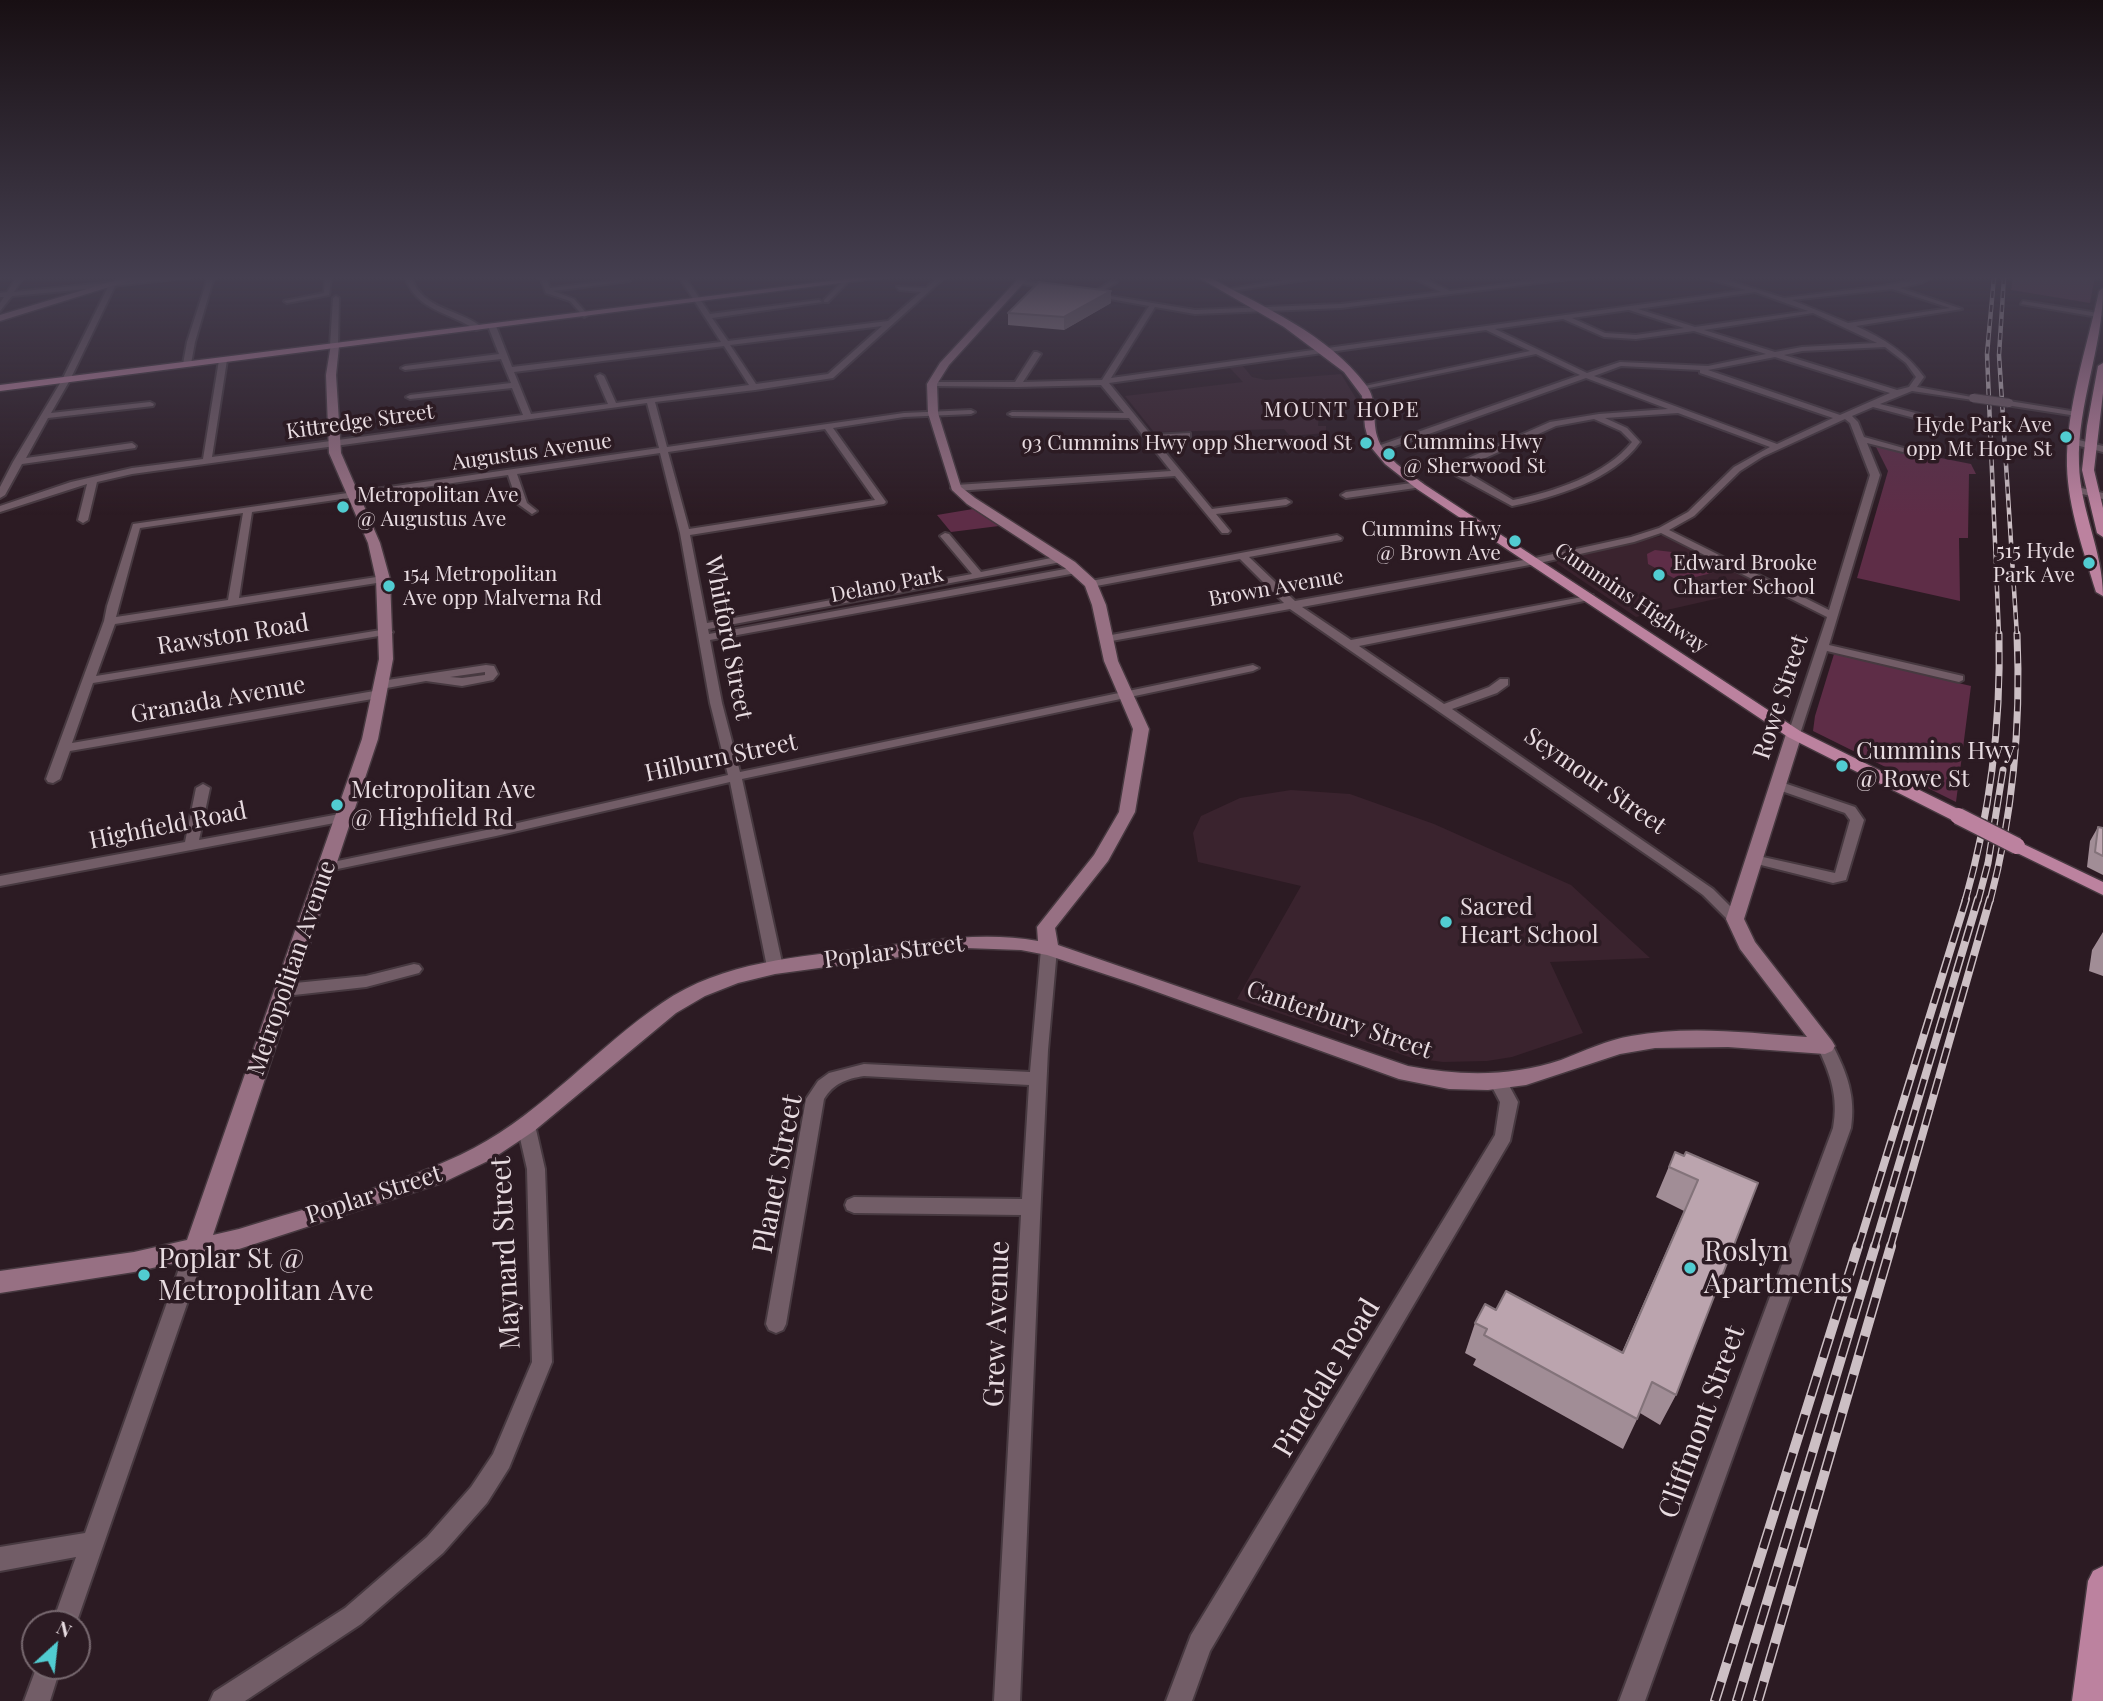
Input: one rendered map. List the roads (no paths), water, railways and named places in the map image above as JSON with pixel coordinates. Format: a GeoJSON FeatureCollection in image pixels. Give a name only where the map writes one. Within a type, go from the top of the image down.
{"type":"FeatureCollection","features":[{"type":"Feature","properties":{"kind":"main road"},"geometry":{"type":"LineString","coordinates":[[0,388],[252,356]]}},
{"type":"Feature","properties":{"kind":"main road"},"geometry":{"type":"LineString","coordinates":[[1331,356],[1364,387],[1371,414],[1370,429],[1378,449]]}},
{"type":"Feature","properties":{"kind":"main road"},"geometry":{"type":"LineString","coordinates":[[2089,356],[2077,414],[2073,468],[2103,592]]}},
{"type":"Feature","properties":{"kind":"main road"},"geometry":{"type":"LineString","coordinates":[[2103,371],[2094,416],[2088,470],[2098,494],[2103,533]]}},
{"type":"Feature","properties":{"kind":"main road"},"geometry":{"type":"LineString","coordinates":[[2077,414],[2094,416]]}},
{"type":"Feature","properties":{"kind":"main road","name":"Cummins Highway"},"geometry":{"type":"LineString","coordinates":[[1378,449],[1394,466],[1419,485],[1794,734],[2103,889]]}},
{"type":"Feature","properties":{"kind":"main road"},"geometry":{"type":"LineString","coordinates":[[2088,1701],[2103,1581]]}},
{"type":"Feature","properties":{"kind":"street"},"geometry":{"type":"LineString","coordinates":[[0,495],[78,356]]}},
{"type":"Feature","properties":{"kind":"street"},"geometry":{"type":"LineString","coordinates":[[187,364],[188,356]]}},
{"type":"Feature","properties":{"kind":"street","name":"Metropolitan Avenue"},"geometry":{"type":"LineString","coordinates":[[69,1610],[345,817],[370,738],[381,689],[387,632],[383,579],[374,543],[335,453],[331,375],[333,356]]}},
{"type":"Feature","properties":{"kind":"street"},"geometry":{"type":"LineString","coordinates":[[405,368],[500,356]]}},
{"type":"Feature","properties":{"kind":"street"},"geometry":{"type":"LineString","coordinates":[[503,356],[528,417]]}},
{"type":"Feature","properties":{"kind":"street"},"geometry":{"type":"LineString","coordinates":[[509,370],[618,356]]}},
{"type":"Feature","properties":{"kind":"street"},"geometry":{"type":"LineString","coordinates":[[735,356],[755,388]]}},
{"type":"Feature","properties":{"kind":"street","name":"Kittredge Street"},"geometry":{"type":"LineString","coordinates":[[0,509],[93,480],[132,471],[755,388],[834,375],[855,356]]}},
{"type":"Feature","properties":{"kind":"street"},"geometry":{"type":"LineString","coordinates":[[951,356],[932,384],[933,413],[956,488],[971,501],[1061,559],[1091,584],[1124,694],[1141,729],[1127,812],[1102,857],[1046,928],[1049,949]]}},
{"type":"Feature","properties":{"kind":"street"},"geometry":{"type":"LineString","coordinates":[[1017,385],[1035,356]]}},
{"type":"Feature","properties":{"kind":"street"},"geometry":{"type":"LineString","coordinates":[[1104,383],[1121,356]]}},
{"type":"Feature","properties":{"kind":"street"},"geometry":{"type":"LineString","coordinates":[[932,384],[1076,386],[1288,356]]}},
{"type":"Feature","properties":{"kind":"street"},"geometry":{"type":"LineString","coordinates":[[1364,387],[1515,356]]}},
{"type":"Feature","properties":{"kind":"street"},"geometry":{"type":"LineString","coordinates":[[1546,356],[1584,375],[1776,446]]}},
{"type":"Feature","properties":{"kind":"street"},"geometry":{"type":"LineString","coordinates":[[1378,449],[1619,365],[1708,368],[1761,356]]}},
{"type":"Feature","properties":{"kind":"street"},"geometry":{"type":"LineString","coordinates":[[1780,356],[1897,393]]}},
{"type":"Feature","properties":{"kind":"street"},"geometry":{"type":"LineString","coordinates":[[1903,356],[1918,371],[1920,380],[1912,389]]}},
{"type":"Feature","properties":{"kind":"street"},"geometry":{"type":"LineString","coordinates":[[206,461],[223,360]]}},
{"type":"Feature","properties":{"kind":"street"},"geometry":{"type":"LineString","coordinates":[[1695,368],[1842,416]]}},
{"type":"Feature","properties":{"kind":"street"},"geometry":{"type":"LineString","coordinates":[[600,376],[613,406]]}},
{"type":"Feature","properties":{"kind":"street"},"geometry":{"type":"LineString","coordinates":[[1104,383],[1225,531]]}},
{"type":"Feature","properties":{"kind":"street"},"geometry":{"type":"LineString","coordinates":[[410,397],[515,384]]}},
{"type":"Feature","properties":{"kind":"street"},"geometry":{"type":"LineString","coordinates":[[1912,389],[2077,414]]}},
{"type":"Feature","properties":{"kind":"street","name":"Brown Avenue"},"geometry":{"type":"LineString","coordinates":[[1106,639],[1535,561],[1662,530],[1704,505],[1737,469],[1776,446],[1842,416],[1912,389]]}},
{"type":"Feature","properties":{"kind":"street","name":"Whitford Street"},"geometry":{"type":"LineString","coordinates":[[651,401],[685,533],[716,703],[735,777],[775,967]]}},
{"type":"Feature","properties":{"kind":"street"},"geometry":{"type":"LineString","coordinates":[[43,416],[150,404]]}},
{"type":"Feature","properties":{"kind":"street"},"geometry":{"type":"LineString","coordinates":[[1872,404],[1960,427]]}},
{"type":"Feature","properties":{"kind":"street"},"geometry":{"type":"LineString","coordinates":[[1597,418],[1628,432],[1634,436],[1636,442],[1632,449],[1614,463],[1578,481],[1512,503],[1458,473],[1456,469],[1553,424],[1597,418],[1677,411]]}},
{"type":"Feature","properties":{"kind":"street","name":"Augustus Avenue"},"geometry":{"type":"LineString","coordinates":[[110,621],[136,526],[828,427],[933,413],[971,412]]}},
{"type":"Feature","properties":{"kind":"street"},"geometry":{"type":"LineString","coordinates":[[1012,414],[1131,415]]}},
{"type":"Feature","properties":{"kind":"street","name":"Rowe Street"},"geometry":{"type":"LineString","coordinates":[[1735,919],[1833,616],[1875,475],[1853,420],[1842,416]]}},
{"type":"Feature","properties":{"kind":"street"},"geometry":{"type":"LineString","coordinates":[[685,533],[881,502],[828,427]]}},
{"type":"Feature","properties":{"kind":"street"},"geometry":{"type":"LineString","coordinates":[[1149,438],[1187,435]]}},
{"type":"Feature","properties":{"kind":"street"},"geometry":{"type":"LineString","coordinates":[[1862,439],[1903,449]]}},
{"type":"Feature","properties":{"kind":"street"},"geometry":{"type":"LineString","coordinates":[[2075,442],[2103,449]]}},
{"type":"Feature","properties":{"kind":"street"},"geometry":{"type":"LineString","coordinates":[[17,462],[132,446]]}},
{"type":"Feature","properties":{"kind":"street"},"geometry":{"type":"LineString","coordinates":[[512,472],[523,504],[532,511]]}},
{"type":"Feature","properties":{"kind":"street"},"geometry":{"type":"LineString","coordinates":[[956,488],[1179,473]]}},
{"type":"Feature","properties":{"kind":"street"},"geometry":{"type":"LineString","coordinates":[[83,520],[93,480]]}},
{"type":"Feature","properties":{"kind":"street"},"geometry":{"type":"LineString","coordinates":[[1346,495],[1419,485]]}},
{"type":"Feature","properties":{"kind":"street"},"geometry":{"type":"LineString","coordinates":[[2077,490],[2098,494]]}},
{"type":"Feature","properties":{"kind":"street"},"geometry":{"type":"LineString","coordinates":[[1210,512],[1286,502]]}},
{"type":"Feature","properties":{"kind":"street"},"geometry":{"type":"LineString","coordinates":[[233,602],[248,510]]}},
{"type":"Feature","properties":{"kind":"street"},"geometry":{"type":"LineString","coordinates":[[1662,530],[1833,616]]}},
{"type":"Feature","properties":{"kind":"street"},"geometry":{"type":"LineString","coordinates":[[945,536],[979,576]]}},
{"type":"Feature","properties":{"kind":"street"},"geometry":{"type":"LineString","coordinates":[[1091,584],[1337,538]]}},
{"type":"Feature","properties":{"kind":"street","name":"Seymour Street"},"geometry":{"type":"LineString","coordinates":[[1242,556],[1292,605],[1708,892],[1735,919],[1747,944],[1825,1046]]}},
{"type":"Feature","properties":{"kind":"street","name":"Delano Park"},"geometry":{"type":"LineString","coordinates":[[703,632],[1061,559]]}},
{"type":"Feature","properties":{"kind":"street","name":"Delano Park"},"geometry":{"type":"LineString","coordinates":[[703,632],[1076,570]]}},
{"type":"Feature","properties":{"kind":"street"},"geometry":{"type":"LineString","coordinates":[[53,779],[110,621],[383,579]]}},
{"type":"Feature","properties":{"kind":"street"},"geometry":{"type":"LineString","coordinates":[[1349,644],[1589,597]]}},
{"type":"Feature","properties":{"kind":"street","name":"Rawston Road"},"geometry":{"type":"LineString","coordinates":[[87,681],[387,632]]}},
{"type":"Feature","properties":{"kind":"street"},"geometry":{"type":"LineString","coordinates":[[1823,647],[1959,678]]}},
{"type":"Feature","properties":{"kind":"street","name":"Hilburn Street"},"geometry":{"type":"LineString","coordinates":[[328,867],[735,777],[1253,668]]}},
{"type":"Feature","properties":{"kind":"street","name":"Granada Avenue"},"geometry":{"type":"LineString","coordinates":[[63,748],[430,678]]}},
{"type":"Feature","properties":{"kind":"street"},"geometry":{"type":"LineString","coordinates":[[1443,709],[1493,690],[1504,682]]}},
{"type":"Feature","properties":{"kind":"street"},"geometry":{"type":"LineString","coordinates":[[1754,859],[1833,878],[1841,877],[1857,820],[1850,810],[1778,785]]}},
{"type":"Feature","properties":{"kind":"street"},"geometry":{"type":"LineString","coordinates":[[191,845],[203,788]]}},
{"type":"Feature","properties":{"kind":"street","name":"Highfield Road"},"geometry":{"type":"LineString","coordinates":[[0,881],[345,817]]}},
{"type":"Feature","properties":{"kind":"street","name":"Poplar Street"},"geometry":{"type":"LineString","coordinates":[[0,1282],[134,1262],[239,1239],[434,1177],[484,1153],[526,1125],[669,1007],[698,991],[733,977],[775,967],[966,942],[1021,944],[1049,949]]}},
{"type":"Feature","properties":{"kind":"street","name":"Grew Avenue"},"geometry":{"type":"LineString","coordinates":[[1007,1701],[1017,1532],[1030,1207],[1042,1008],[1049,949]]}},
{"type":"Feature","properties":{"kind":"street","name":"Canterbury Street"},"geometry":{"type":"LineString","coordinates":[[1049,949],[1406,1073],[1441,1081],[1473,1084],[1523,1079],[1602,1050],[1635,1042],[1696,1040],[1825,1046]]}},
{"type":"Feature","properties":{"kind":"street"},"geometry":{"type":"LineString","coordinates":[[285,990],[360,984],[390,978],[414,969]]}},
{"type":"Feature","properties":{"kind":"street","name":"Cliffmont Street"},"geometry":{"type":"LineString","coordinates":[[1632,1701],[1821,1181],[1841,1133],[1844,1090],[1825,1046]]}},
{"type":"Feature","properties":{"kind":"street","name":"Planet Street"},"geometry":{"type":"LineString","coordinates":[[776,1324],[815,1099],[822,1084],[838,1073],[864,1070],[1038,1079]]}},
{"type":"Feature","properties":{"kind":"street","name":"Pinedale Road"},"geometry":{"type":"LineString","coordinates":[[1179,1701],[1200,1644],[1504,1136],[1509,1102],[1499,1083]]}},
{"type":"Feature","properties":{"kind":"street","name":"Maynard Street"},"geometry":{"type":"LineString","coordinates":[[223,1701],[353,1616],[425,1554],[479,1495],[501,1461],[542,1362],[536,1169],[526,1125]]}},
{"type":"Feature","properties":{"kind":"street"},"geometry":{"type":"LineString","coordinates":[[854,1205],[1030,1207]]}},
{"type":"Feature","properties":{"kind":"street"},"geometry":{"type":"LineString","coordinates":[[0,1559],[92,1543]]}},
{"type":"Feature","properties":{"kind":"street"},"geometry":{"type":"LineString","coordinates":[[37,1701],[44,1680]]}},
{"type":"Feature","properties":{"kind":"railway"},"geometry":{"type":"LineString","coordinates":[[1987,356],[1999,636]]}},
{"type":"Feature","properties":{"kind":"railway"},"geometry":{"type":"LineString","coordinates":[[1999,356],[2017,636]]}},
{"type":"Feature","properties":{"kind":"railway"},"geometry":{"type":"LineString","coordinates":[[1990,901],[2010,802],[2014,768],[2018,701],[2017,634]]}},
{"type":"Feature","properties":{"kind":"railway"},"geometry":{"type":"LineString","coordinates":[[1965,901],[1981,835],[1992,769],[1998,701],[1999,636]]}},
{"type":"Feature","properties":{"kind":"railway"},"geometry":{"type":"LineString","coordinates":[[1978,901],[1988,863],[2003,770]]}},
{"type":"Feature","properties":{"kind":"railway"},"geometry":{"type":"LineString","coordinates":[[1858,1248],[1966,899]]}},
{"type":"Feature","properties":{"kind":"railway"},"geometry":{"type":"LineString","coordinates":[[1874,1248],[1978,899]]}},
{"type":"Feature","properties":{"kind":"railway"},"geometry":{"type":"LineString","coordinates":[[1890,1248],[1990,899]]}},
{"type":"Feature","properties":{"kind":"railway"},"geometry":{"type":"LineString","coordinates":[[1715,1701],[1858,1246]]}},
{"type":"Feature","properties":{"kind":"railway"},"geometry":{"type":"LineString","coordinates":[[1737,1701],[1875,1246]]}},
{"type":"Feature","properties":{"kind":"railway"},"geometry":{"type":"LineString","coordinates":[[1758,1701],[1891,1246]]}},
{"type":"Feature","properties":{"kind":"place","name":"Hyde Park Ave opp Mt Hope St"},"geometry":{"type":"Point","coordinates":[2066,437]}},
{"type":"Feature","properties":{"kind":"place","name":"93 Cummins Hwy opp Sherwood St"},"geometry":{"type":"Point","coordinates":[1366,443]}},
{"type":"Feature","properties":{"kind":"place","name":"Cummins Hwy @ Sherwood St"},"geometry":{"type":"Point","coordinates":[1389,454]}},
{"type":"Feature","properties":{"kind":"place","name":"Metropolitan Ave @ Augustus Ave"},"geometry":{"type":"Point","coordinates":[343,507]}},
{"type":"Feature","properties":{"kind":"place","name":"Cummins Hwy @ Brown Ave"},"geometry":{"type":"Point","coordinates":[1515,541]}},
{"type":"Feature","properties":{"kind":"place","name":"515 Hyde Park Ave"},"geometry":{"type":"Point","coordinates":[2089,563]}},
{"type":"Feature","properties":{"kind":"place","name":"Edward Brooke Charter School"},"geometry":{"type":"Point","coordinates":[1659,575]}},
{"type":"Feature","properties":{"kind":"place","name":"154 Metropolitan Ave opp Malverna Rd"},"geometry":{"type":"Point","coordinates":[389,586]}},
{"type":"Feature","properties":{"kind":"place","name":"Cummins Hwy @ Rowe St"},"geometry":{"type":"Point","coordinates":[1842,766]}},
{"type":"Feature","properties":{"kind":"place","name":"Metropolitan Ave @ Highfield Rd"},"geometry":{"type":"Point","coordinates":[337,805]}},
{"type":"Feature","properties":{"kind":"place","name":"Sacred Heart School"},"geometry":{"type":"Point","coordinates":[1446,922]}},
{"type":"Feature","properties":{"kind":"place","name":"Roslyn Apartments"},"geometry":{"type":"Point","coordinates":[1690,1268]}},
{"type":"Feature","properties":{"kind":"place","name":"Poplar St @ Metropolitan Ave"},"geometry":{"type":"Point","coordinates":[144,1275]}},
{"type":"Feature","properties":{"kind":"district","name":"MOUNT HOPE"},"geometry":{"type":"Point","coordinates":[1342,410]}}]}
